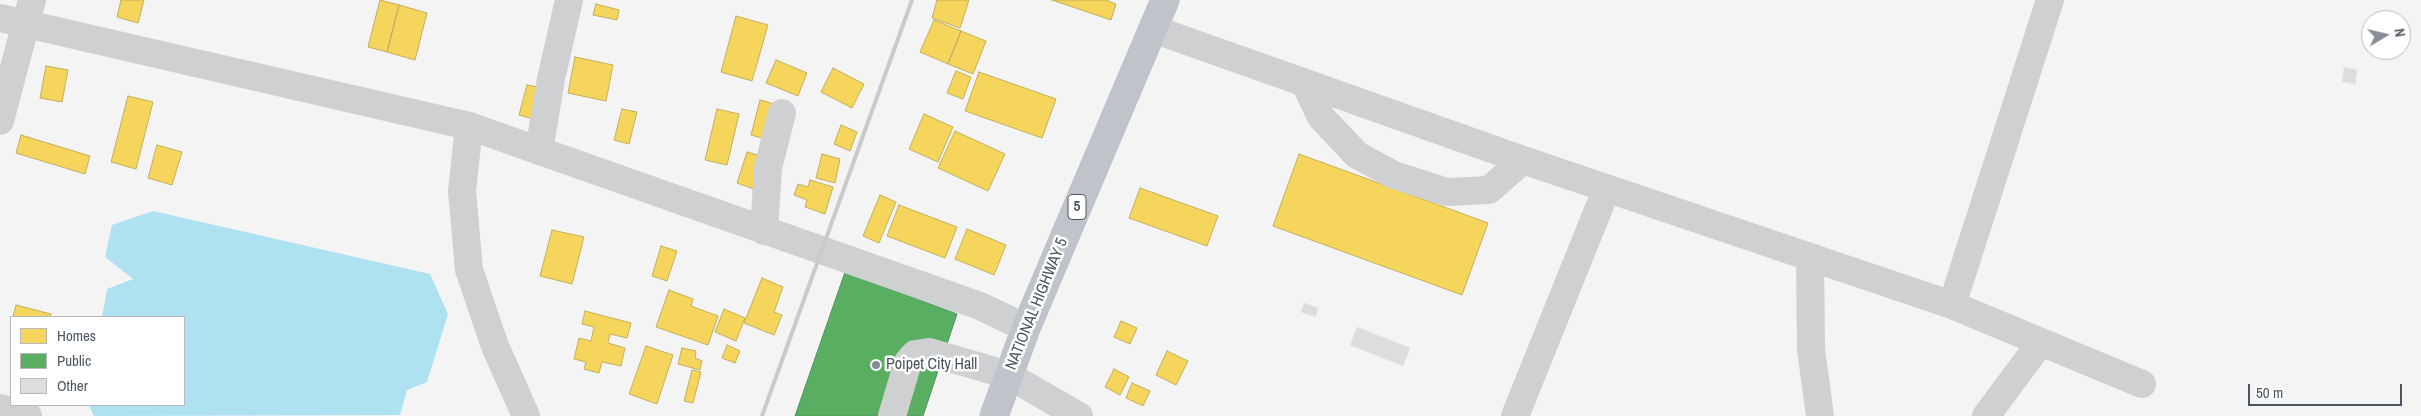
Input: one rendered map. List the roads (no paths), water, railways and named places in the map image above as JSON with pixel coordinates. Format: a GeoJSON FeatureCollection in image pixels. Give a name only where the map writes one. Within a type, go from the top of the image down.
{"type":"FeatureCollection","features":[{"type":"Feature","properties":{"kind":"highway","name":"NATIONAL HIGHWAY 5"},"geometry":{"type":"LineString","coordinates":[[994,416],[1026,328],[1165,0]]}},
{"type":"Feature","properties":{"kind":"street"},"geometry":{"type":"LineString","coordinates":[[539,151],[551,80],[569,0]]}},
{"type":"Feature","properties":{"kind":"street"},"geometry":{"type":"LineString","coordinates":[[1952,305],[2050,0]]}},
{"type":"Feature","properties":{"kind":"street"},"geometry":{"type":"LineString","coordinates":[[0,121],[19,14],[469,126],[980,306],[1026,328]]}},
{"type":"Feature","properties":{"kind":"street"},"geometry":{"type":"LineString","coordinates":[[1153,29],[1523,160],[1952,305],[2142,384]]}},
{"type":"Feature","properties":{"kind":"street"},"geometry":{"type":"LineString","coordinates":[[1305,83],[1321,117],[1357,156],[1394,175],[1447,192],[1489,190],[1523,160]]}},
{"type":"Feature","properties":{"kind":"street"},"geometry":{"type":"LineString","coordinates":[[764,231],[768,168],[782,113]]}},
{"type":"Feature","properties":{"kind":"street"},"geometry":{"type":"LineString","coordinates":[[469,126],[462,190],[469,270],[495,346],[526,416]]}},
{"type":"Feature","properties":{"kind":"street"},"geometry":{"type":"LineString","coordinates":[[1515,416],[1607,188]]}},
{"type":"Feature","properties":{"kind":"street"},"geometry":{"type":"LineString","coordinates":[[1810,257],[1811,349],[1820,416]]}},
{"type":"Feature","properties":{"kind":"street"},"geometry":{"type":"LineString","coordinates":[[1986,416],[2041,342]]}},
{"type":"Feature","properties":{"kind":"street"},"geometry":{"type":"LineString","coordinates":[[892,416],[908,362],[915,354],[928,352],[1008,374],[1079,416]]}},
{"type":"Feature","properties":{"kind":"street"},"geometry":{"type":"LineString","coordinates":[[0,408],[28,416]]}},
{"type":"Feature","properties":{"kind":"water"},"geometry":{"type":"Polygon","coordinates":[[[153,211],[430,274],[448,314],[427,382],[407,390],[400,415],[94,416],[89,406],[185,406],[185,316],[102,316],[107,289],[133,279],[105,257],[112,225],[153,211]]]}},
{"type":"Feature","properties":{"kind":"railway"},"geometry":{"type":"LineString","coordinates":[[762,416],[912,0]]}},
{"type":"Feature","properties":{"kind":"place","name":"Poipet City Hall"},"geometry":{"type":"Point","coordinates":[876,365]}}]}
